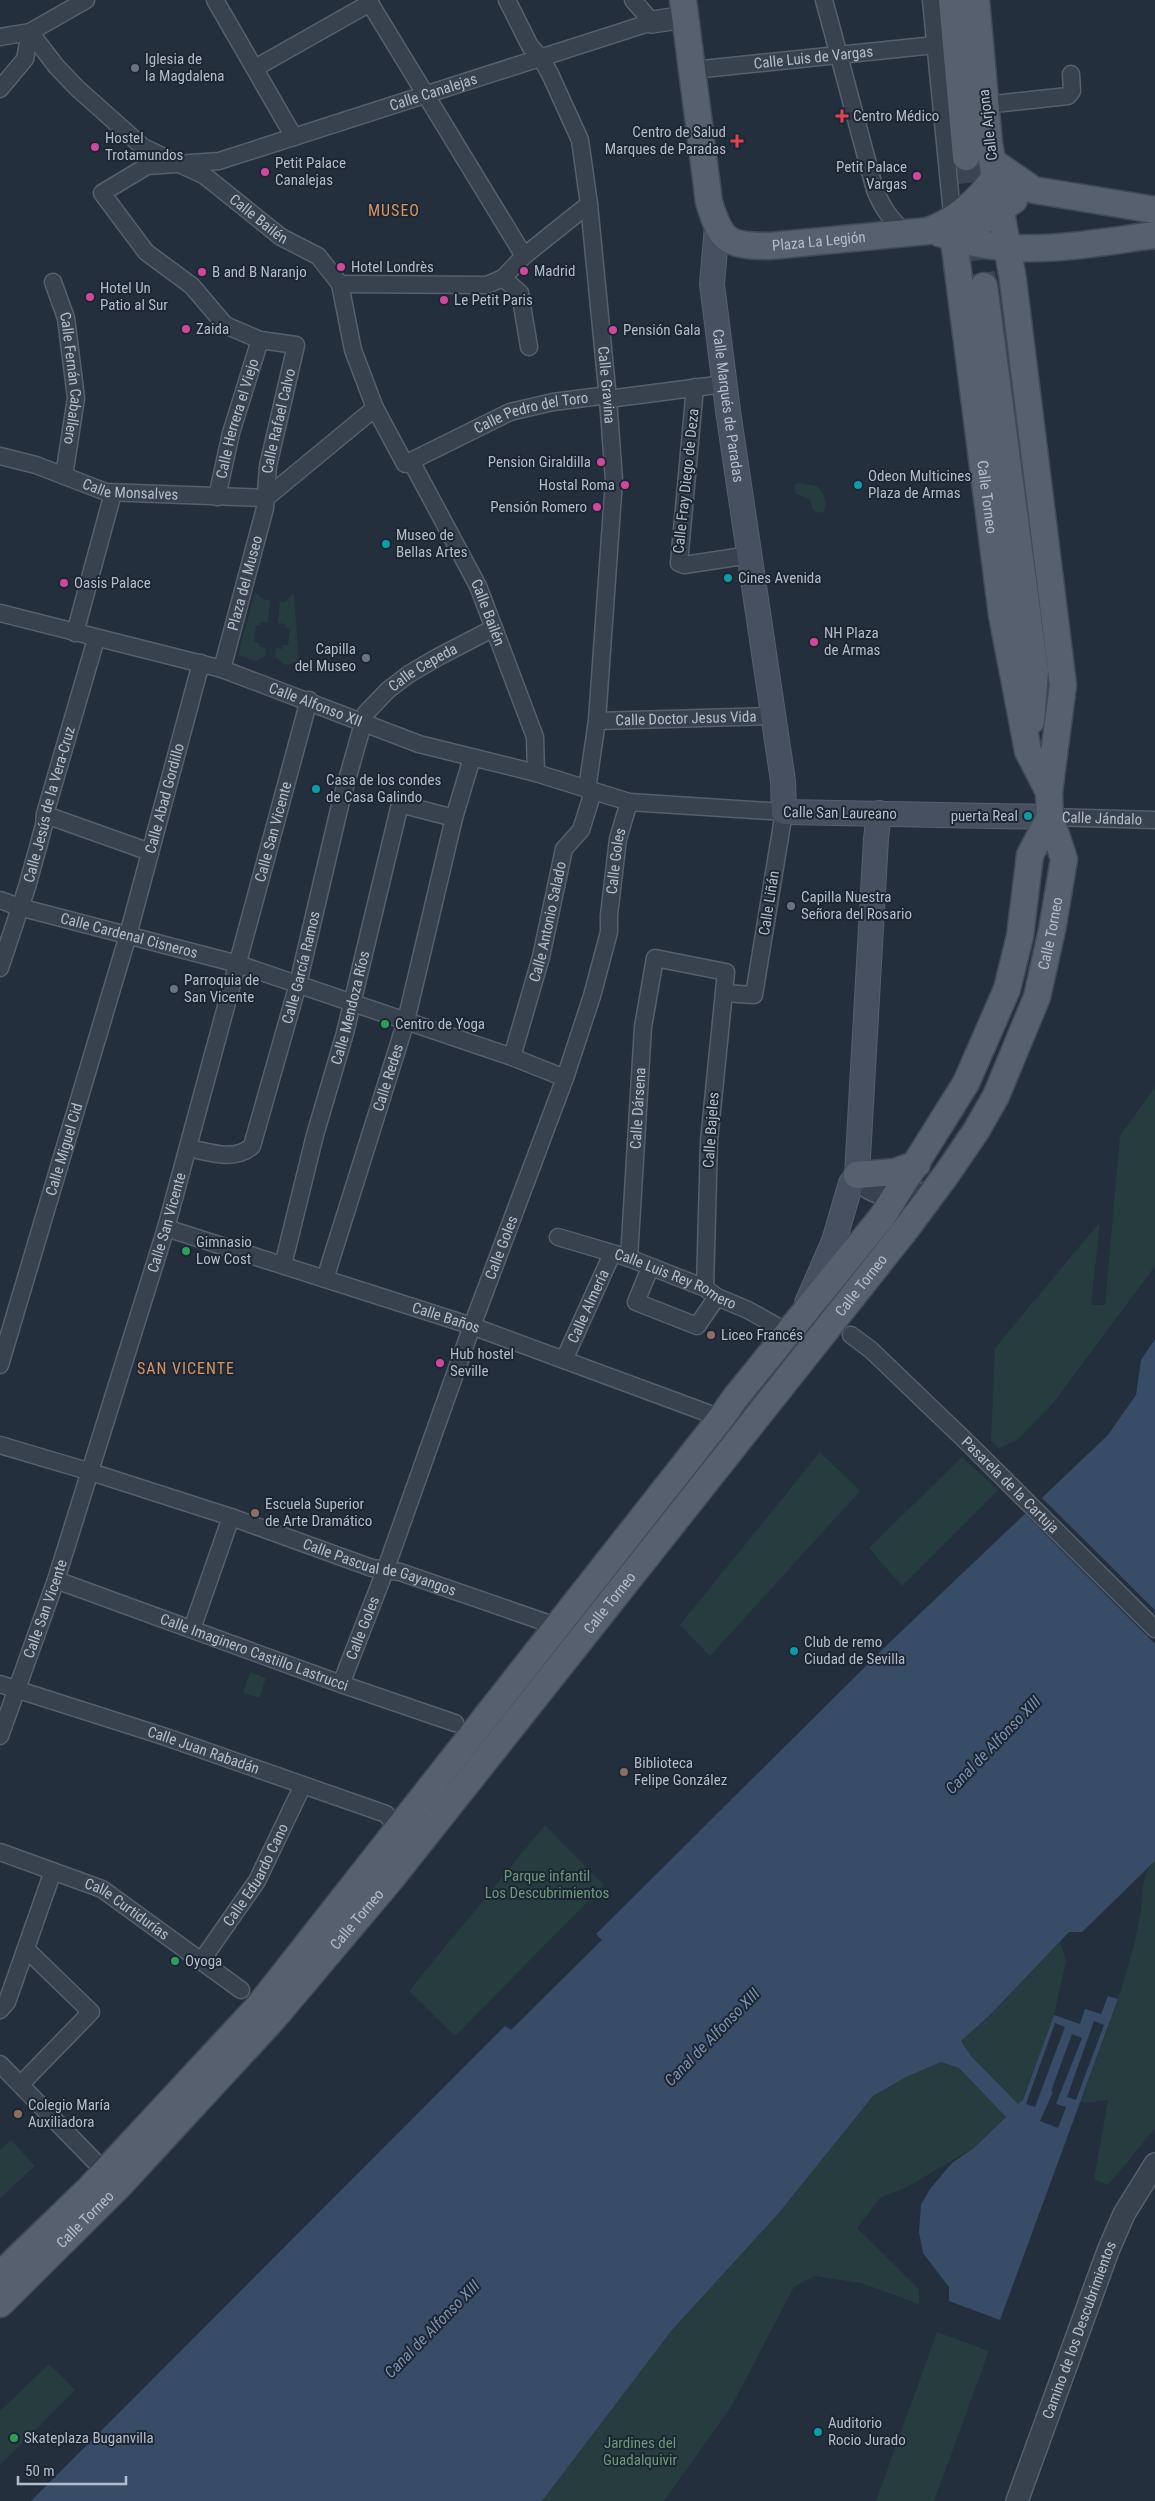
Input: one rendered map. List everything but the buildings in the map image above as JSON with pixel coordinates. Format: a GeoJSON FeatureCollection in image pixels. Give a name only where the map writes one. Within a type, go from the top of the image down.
{"type":"FeatureCollection","features":[{"type":"Feature","properties":{"kind":"main road","name":"Calle Arjona"},"geometry":{"type":"LineString","coordinates":[[952,0],[966,157]]}},
{"type":"Feature","properties":{"kind":"main road","name":"Calle Arjona"},"geometry":{"type":"LineString","coordinates":[[976,0],[993,170],[1008,248]]}},
{"type":"Feature","properties":{"kind":"main road","name":"Calle Marqués de Paradas"},"geometry":{"type":"LineString","coordinates":[[684,8],[709,202],[716,226],[712,284],[724,384],[774,716],[783,781],[784,812]]}},
{"type":"Feature","properties":{"kind":"main road"},"geometry":{"type":"LineString","coordinates":[[953,228],[977,198],[993,170],[1034,190],[1155,210]]}},
{"type":"Feature","properties":{"kind":"main road"},"geometry":{"type":"LineString","coordinates":[[917,232],[953,228],[1000,208],[1034,190]]}},
{"type":"Feature","properties":{"kind":"main road","name":"Plaza La Legión"},"geometry":{"type":"LineString","coordinates":[[716,226],[723,236],[749,246],[917,232]]}},
{"type":"Feature","properties":{"kind":"main road"},"geometry":{"type":"LineString","coordinates":[[953,228],[1008,248],[1044,250],[1155,235]]}},
{"type":"Feature","properties":{"kind":"main road","name":"Calle Torneo"},"geometry":{"type":"LineString","coordinates":[[953,228],[1002,614],[1028,751],[1050,805]]}},
{"type":"Feature","properties":{"kind":"main road","name":"Calle Torneo"},"geometry":{"type":"LineString","coordinates":[[0,2275],[112,2179],[273,2019],[849,1333],[966,1083],[1007,989],[1020,936],[1030,856],[1050,805],[1063,685],[1008,248]]}},
{"type":"Feature","properties":{"kind":"main road","name":"Calle Torneo"},"geometry":{"type":"LineString","coordinates":[[984,286],[1035,671],[1028,751]]}},
{"type":"Feature","properties":{"kind":"main road","name":"Calle Torneo"},"geometry":{"type":"LineString","coordinates":[[1035,671],[1058,726]]}},
{"type":"Feature","properties":{"kind":"main road","name":"Calle San Laureano"},"geometry":{"type":"LineString","coordinates":[[784,812],[879,813],[1050,805]]}},
{"type":"Feature","properties":{"kind":"main road","name":"Calle Torneo"},"geometry":{"type":"LineString","coordinates":[[795,1326],[834,1241],[851,1183],[864,1175],[876,838],[879,813]]}},
{"type":"Feature","properties":{"kind":"main road"},"geometry":{"type":"LineString","coordinates":[[864,1175],[895,1172],[914,1191]]}},
{"type":"Feature","properties":{"kind":"main road","name":"Calle Torneo"},"geometry":{"type":"LineString","coordinates":[[0,2304],[112,2179],[258,2007],[559,1627],[721,1418],[739,1392],[795,1326],[882,1217],[907,1209],[914,1191]]}},
{"type":"Feature","properties":{"kind":"street"},"geometry":{"type":"LineString","coordinates":[[0,37],[30,32],[86,0]]}},
{"type":"Feature","properties":{"kind":"street"},"geometry":{"type":"LineString","coordinates":[[215,0],[294,137]]}},
{"type":"Feature","properties":{"kind":"street","name":"Calle Gravina"},"geometry":{"type":"LineString","coordinates":[[507,0],[530,46],[541,58],[580,140],[588,204],[608,399],[614,480],[597,721],[590,790]]}},
{"type":"Feature","properties":{"kind":"street"},"geometry":{"type":"LineString","coordinates":[[633,0],[652,22]]}},
{"type":"Feature","properties":{"kind":"street"},"geometry":{"type":"LineString","coordinates":[[824,0],[875,190],[883,209],[891,220],[917,232]]}},
{"type":"Feature","properties":{"kind":"street"},"geometry":{"type":"LineString","coordinates":[[931,0],[953,228]]}},
{"type":"Feature","properties":{"kind":"street"},"geometry":{"type":"LineString","coordinates":[[255,68],[369,2],[524,256]]}},
{"type":"Feature","properties":{"kind":"street","name":"Calle Canalejas"},"geometry":{"type":"LineString","coordinates":[[260,340],[225,326],[192,286],[146,252],[102,193],[148,166],[219,161],[652,22],[684,8]]}},
{"type":"Feature","properties":{"kind":"street"},"geometry":{"type":"LineString","coordinates":[[0,89],[25,59],[30,32]]}},
{"type":"Feature","properties":{"kind":"street","name":"Calle Bailén"},"geometry":{"type":"LineString","coordinates":[[30,32],[56,66],[77,88],[143,147],[181,163],[205,176],[282,237],[318,256],[340,284],[353,350],[375,408],[408,462],[478,586],[535,737],[536,773]]}},
{"type":"Feature","properties":{"kind":"street","name":"Calle Luis de Vargas"},"geometry":{"type":"LineString","coordinates":[[693,70],[935,44]]}},
{"type":"Feature","properties":{"kind":"street"},"geometry":{"type":"LineString","coordinates":[[985,105],[1068,96],[1072,91],[1072,74]]}},
{"type":"Feature","properties":{"kind":"street"},"geometry":{"type":"LineString","coordinates":[[340,284],[486,285],[503,278],[524,256],[588,204]]}},
{"type":"Feature","properties":{"kind":"street"},"geometry":{"type":"LineString","coordinates":[[503,278],[520,293],[529,347]]}},
{"type":"Feature","properties":{"kind":"street","name":"Calle Fernán Caballero"},"geometry":{"type":"LineString","coordinates":[[53,282],[66,318],[76,398],[64,476]]}},
{"type":"Feature","properties":{"kind":"street","name":"Calle Rafael Calvo"},"geometry":{"type":"LineString","coordinates":[[260,340],[296,345],[268,466],[266,498]]}},
{"type":"Feature","properties":{"kind":"street","name":"Calle Herrera el Viejo"},"geometry":{"type":"LineString","coordinates":[[216,497],[231,433],[260,340]]}},
{"type":"Feature","properties":{"kind":"street","name":"Calle Pedro del Toro"},"geometry":{"type":"LineString","coordinates":[[408,462],[510,412],[553,402],[600,396],[608,399],[724,384]]}},
{"type":"Feature","properties":{"kind":"street","name":"Calle Fray Diego de Deza"},"geometry":{"type":"LineString","coordinates":[[695,387],[679,563],[684,565],[750,555]]}},
{"type":"Feature","properties":{"kind":"street"},"geometry":{"type":"LineString","coordinates":[[266,498],[375,408]]}},
{"type":"Feature","properties":{"kind":"street","name":"Calle Monsalves"},"geometry":{"type":"LineString","coordinates":[[0,456],[36,464],[113,493],[266,498]]}},
{"type":"Feature","properties":{"kind":"street"},"geometry":{"type":"LineString","coordinates":[[75,633],[113,493]]}},
{"type":"Feature","properties":{"kind":"street","name":"Plaza del Museo"},"geometry":{"type":"LineString","coordinates":[[222,669],[247,580],[266,498]]}},
{"type":"Feature","properties":{"kind":"street","name":"Calle Alfonso XII"},"geometry":{"type":"LineString","coordinates":[[0,613],[96,639],[222,669],[309,700],[419,744],[536,773],[629,802]]}},
{"type":"Feature","properties":{"kind":"street","name":"Calle Cepeda"},"geometry":{"type":"LineString","coordinates":[[365,723],[366,713],[388,690],[438,657],[494,628]]}},
{"type":"Feature","properties":{"kind":"street","name":"Calle Jesús de la Vera-Cruz"},"geometry":{"type":"LineString","coordinates":[[0,968],[27,887],[96,639]]}},
{"type":"Feature","properties":{"kind":"street","name":"Calle Abad Gordillo"},"geometry":{"type":"LineString","coordinates":[[128,935],[201,663]]}},
{"type":"Feature","properties":{"kind":"street","name":"Calle San Vicente"},"geometry":{"type":"LineString","coordinates":[[0,1736],[56,1580],[91,1472],[135,1322],[166,1228],[309,700]]}},
{"type":"Feature","properties":{"kind":"street","name":"Calle Doctor Jesus Vida"},"geometry":{"type":"LineString","coordinates":[[597,721],[774,716]]}},
{"type":"Feature","properties":{"kind":"street","name":"Calle García Ramos"},"geometry":{"type":"LineString","coordinates":[[188,1148],[230,1155],[245,1153],[252,1146],[298,984],[341,802],[365,723]]}},
{"type":"Feature","properties":{"kind":"street","name":"Calle Redes"},"geometry":{"type":"LineString","coordinates":[[325,1279],[406,1021],[454,818],[472,758]]}},
{"type":"Feature","properties":{"kind":"street","name":"Calle Antonio Salado"},"geometry":{"type":"LineString","coordinates":[[512,1057],[541,957],[564,849],[581,830],[590,790]]}},
{"type":"Feature","properties":{"kind":"street","name":"Calle San Laureano"},"geometry":{"type":"LineString","coordinates":[[629,802],[784,812]]}},
{"type":"Feature","properties":{"kind":"street","name":"Calle Goles"},"geometry":{"type":"LineString","coordinates":[[341,1684],[385,1571],[472,1326],[565,1078],[592,996],[609,932],[608,915],[618,840],[629,802]]}},
{"type":"Feature","properties":{"kind":"street","name":"Calle Mendoza Ríos"},"geometry":{"type":"LineString","coordinates":[[283,1264],[315,1135],[345,1033],[400,804],[454,818]]}},
{"type":"Feature","properties":{"kind":"street","name":"Calle Jándalo"},"geometry":{"type":"LineString","coordinates":[[1050,805],[1155,820]]}},
{"type":"Feature","properties":{"kind":"street","name":"Calle Liñán"},"geometry":{"type":"LineString","coordinates":[[724,993],[754,995],[784,812]]}},
{"type":"Feature","properties":{"kind":"street"},"geometry":{"type":"LineString","coordinates":[[46,815],[150,852]]}},
{"type":"Feature","properties":{"kind":"street","name":"Calle Cardenal Cisneros"},"geometry":{"type":"LineString","coordinates":[[0,900],[19,907],[238,964],[353,1001],[512,1057],[565,1078]]}},
{"type":"Feature","properties":{"kind":"street","name":"Calle Miguel Cid"},"geometry":{"type":"LineString","coordinates":[[0,1365],[128,935]]}},
{"type":"Feature","properties":{"kind":"street","name":"Calle Dársena"},"geometry":{"type":"LineString","coordinates":[[629,1258],[643,1026],[655,958],[726,972]]}},
{"type":"Feature","properties":{"kind":"street","name":"Calle Bajeles"},"geometry":{"type":"LineString","coordinates":[[711,1293],[709,1141],[726,972]]}},
{"type":"Feature","properties":{"kind":"street"},"geometry":{"type":"LineString","coordinates":[[864,1175],[866,1188],[875,1192],[914,1191]]}},
{"type":"Feature","properties":{"kind":"street","name":"Calle Baños"},"geometry":{"type":"LineString","coordinates":[[166,1228],[472,1326],[721,1418]]}},
{"type":"Feature","properties":{"kind":"street","name":"Calle Luis Rey Romero"},"geometry":{"type":"LineString","coordinates":[[558,1237],[629,1258],[748,1310],[795,1326]]}},
{"type":"Feature","properties":{"kind":"street","name":"Calle Almería"},"geometry":{"type":"LineString","coordinates":[[564,1360],[612,1254]]}},
{"type":"Feature","properties":{"kind":"street"},"geometry":{"type":"LineString","coordinates":[[650,1268],[636,1302],[696,1326],[711,1293]]}},
{"type":"Feature","properties":{"kind":"street","name":"Pasarela de la Cartuja"},"geometry":{"type":"LineString","coordinates":[[849,1333],[970,1445],[1155,1629]]}},
{"type":"Feature","properties":{"kind":"street","name":"Calle Pascual de Gayangos"},"geometry":{"type":"LineString","coordinates":[[0,1446],[91,1472],[231,1517],[385,1571],[400,1572],[559,1627]]}},
{"type":"Feature","properties":{"kind":"street"},"geometry":{"type":"LineString","coordinates":[[192,1629],[231,1517]]}},
{"type":"Feature","properties":{"kind":"street","name":"Calle Imaginero Castillo Lastrucci"},"geometry":{"type":"LineString","coordinates":[[56,1580],[341,1684],[454,1723]]}},
{"type":"Feature","properties":{"kind":"street","name":"Calle Juan Rabadán"},"geometry":{"type":"LineString","coordinates":[[0,1684],[172,1740],[386,1814],[398,1829]]}},
{"type":"Feature","properties":{"kind":"street","name":"Calle Eduardo Cano"},"geometry":{"type":"LineString","coordinates":[[202,1960],[257,1881],[303,1785]]}},
{"type":"Feature","properties":{"kind":"street","name":"Calle Curtidurías"},"geometry":{"type":"LineString","coordinates":[[0,1852],[102,1889],[241,1990]]}},
{"type":"Feature","properties":{"kind":"street"},"geometry":{"type":"LineString","coordinates":[[0,2010],[7,2002],[53,1871]]}},
{"type":"Feature","properties":{"kind":"street"},"geometry":{"type":"LineString","coordinates":[[21,2084],[91,2012],[26,1949]]}},
{"type":"Feature","properties":{"kind":"street"},"geometry":{"type":"LineString","coordinates":[[0,2064],[112,2179]]}},
{"type":"Feature","properties":{"kind":"street","name":"Camino de los Descubrimientos"},"geometry":{"type":"LineString","coordinates":[[1017,2501],[1108,2251],[1124,2214],[1155,2164]]}},
{"type":"Feature","properties":{"kind":"green space"},"geometry":{"type":"Polygon","coordinates":[[[797,483],[817,486],[826,501],[824,511],[819,513],[813,510],[810,500],[795,493],[794,486],[797,483]]]}},
{"type":"Feature","properties":{"kind":"green space"},"geometry":{"type":"Polygon","coordinates":[[[255,592],[264,600],[270,600],[268,622],[261,622],[260,626],[256,625],[254,642],[259,643],[259,647],[266,648],[265,656],[255,661],[238,655],[255,592]]]}},
{"type":"Feature","properties":{"kind":"green space"},"geometry":{"type":"Polygon","coordinates":[[[294,595],[299,662],[285,665],[275,657],[276,648],[282,649],[283,645],[288,645],[290,629],[285,628],[285,624],[278,623],[280,601],[285,602],[294,595]]]}},
{"type":"Feature","properties":{"kind":"green space"},"geometry":{"type":"Polygon","coordinates":[[[1155,1087],[1155,1266],[1054,1402],[1017,1440],[999,1448],[991,1441],[995,1348],[1100,1222],[1091,1305],[1105,1305],[1120,1136],[1155,1087]]]}},
{"type":"Feature","properties":{"kind":"green space"},"geometry":{"type":"Polygon","coordinates":[[[820,1452],[860,1491],[710,1656],[680,1625],[820,1452]]]}},
{"type":"Feature","properties":{"kind":"green space"},"geometry":{"type":"Polygon","coordinates":[[[962,1457],[998,1490],[902,1586],[869,1548],[962,1457]]]}},
{"type":"Feature","properties":{"kind":"green space"},"geometry":{"type":"Polygon","coordinates":[[[250,1672],[266,1678],[259,1698],[243,1693],[250,1672]]]}},
{"type":"Feature","properties":{"kind":"green space","name":"Parque infantil Los Descubrimientos"},"geometry":{"type":"Polygon","coordinates":[[[545,1825],[604,1885],[455,2036],[409,1991],[545,1825]]]}},
{"type":"Feature","properties":{"kind":"green space"},"geometry":{"type":"Polygon","coordinates":[[[1155,1861],[1155,2128],[1108,2185],[1094,2179],[1108,2100],[1080,2103],[1123,1984],[1136,1935],[1145,1878],[1155,1861]]]}},
{"type":"Feature","properties":{"kind":"green space"},"geometry":{"type":"Polygon","coordinates":[[[1060,1942],[1066,1961],[1054,2015],[1023,2100],[1018,2105],[971,2056],[961,2041],[990,2015],[1060,1942]]]}},
{"type":"Feature","properties":{"kind":"green space","name":"Jardines del Guadalquivir"},"geometry":{"type":"Polygon","coordinates":[[[941,2062],[959,2068],[1006,2117],[974,2148],[907,2187],[880,2198],[857,2228],[919,2289],[919,2304],[861,2283],[814,2276],[794,2287],[731,2407],[664,2501],[542,2501],[672,2330],[778,2214],[873,2096],[904,2078],[941,2062]]]}},
{"type":"Feature","properties":{"kind":"green space"},"geometry":{"type":"Polygon","coordinates":[[[11,2140],[35,2166],[0,2198],[0,2150],[11,2140]]]}},
{"type":"Feature","properties":{"kind":"green space"},"geometry":{"type":"Polygon","coordinates":[[[937,2332],[989,2351],[934,2501],[876,2501],[937,2332]]]}},
{"type":"Feature","properties":{"kind":"green space","name":"Skateplaza Buganvilla"},"geometry":{"type":"Polygon","coordinates":[[[49,2364],[75,2390],[0,2465],[0,2411],[49,2364]]]}},
{"type":"Feature","properties":{"kind":"water","name":"Canal de Alfonso XIII"},"geometry":{"type":"Polygon","coordinates":[[[1155,1339],[1155,1861],[1082,1932],[1069,1932],[990,2015],[961,2041],[971,2056],[1018,2104],[1023,2100],[1054,2015],[1080,2024],[1085,2009],[1101,2014],[1108,1996],[1118,1999],[1000,2320],[949,2301],[949,2287],[923,2253],[919,2232],[921,2205],[930,2189],[952,2163],[974,2148],[1006,2117],[959,2068],[941,2062],[904,2078],[873,2096],[778,2214],[672,2330],[542,2501],[31,2501],[505,2026],[511,2030],[602,1940],[596,1934],[888,1644],[1108,1435],[1136,1395],[1141,1360],[1155,1339]],[[1094,2021],[1067,2097],[1076,2100],[1104,2025],[1094,2021]],[[1055,2023],[1026,2104],[1035,2107],[1065,2027],[1055,2023]],[[1072,2034],[1051,2091],[1053,2092],[1040,2121],[1058,2128],[1066,2107],[1056,2104],[1082,2038],[1072,2034]]]}},
{"type":"Feature","properties":{"kind":"pier"},"geometry":{"type":"Polygon","coordinates":[[[1040,1496],[1155,1610],[1155,1644],[1023,1512],[1040,1496]]]}},
{"type":"Feature","properties":{"kind":"tunnel"},"geometry":{"type":"LineString","coordinates":[[966,157],[984,286]]}},
{"type":"Feature","properties":{"kind":"place","name":"Iglesia de la Magdalena"},"geometry":{"type":"Point","coordinates":[135,68]}},
{"type":"Feature","properties":{"kind":"place","name":"Centro Médico"},"geometry":{"type":"Point","coordinates":[842,116]}},
{"type":"Feature","properties":{"kind":"place","name":"Centro de Salud Marques de Paradas"},"geometry":{"type":"Point","coordinates":[737,141]}},
{"type":"Feature","properties":{"kind":"place","name":"Hostel Trotamundos"},"geometry":{"type":"Point","coordinates":[95,147]}},
{"type":"Feature","properties":{"kind":"place","name":"Petit Palace Canalejas"},"geometry":{"type":"Point","coordinates":[265,172]}},
{"type":"Feature","properties":{"kind":"place","name":"Petit Palace Vargas"},"geometry":{"type":"Point","coordinates":[917,176]}},
{"type":"Feature","properties":{"kind":"place","name":"Hotel Londrès"},"geometry":{"type":"Point","coordinates":[341,267]}},
{"type":"Feature","properties":{"kind":"place","name":"Madrid"},"geometry":{"type":"Point","coordinates":[524,271]}},
{"type":"Feature","properties":{"kind":"place","name":"B and B Naranjo"},"geometry":{"type":"Point","coordinates":[202,272]}},
{"type":"Feature","properties":{"kind":"place","name":"Hotel Un Patio al Sur"},"geometry":{"type":"Point","coordinates":[90,297]}},
{"type":"Feature","properties":{"kind":"place","name":"Le Petit Paris"},"geometry":{"type":"Point","coordinates":[444,300]}},
{"type":"Feature","properties":{"kind":"place","name":"Zaida"},"geometry":{"type":"Point","coordinates":[186,329]}},
{"type":"Feature","properties":{"kind":"place","name":"Pensión Gala"},"geometry":{"type":"Point","coordinates":[613,330]}},
{"type":"Feature","properties":{"kind":"place","name":"Pension Giraldilla"},"geometry":{"type":"Point","coordinates":[601,462]}},
{"type":"Feature","properties":{"kind":"place","name":"Hostal Roma"},"geometry":{"type":"Point","coordinates":[625,485]}},
{"type":"Feature","properties":{"kind":"place","name":"Odeon Multicines Plaza de Armas"},"geometry":{"type":"Point","coordinates":[858,485]}},
{"type":"Feature","properties":{"kind":"place","name":"Pensión Romero"},"geometry":{"type":"Point","coordinates":[597,507]}},
{"type":"Feature","properties":{"kind":"place","name":"Museo de Bellas Artes"},"geometry":{"type":"Point","coordinates":[386,544]}},
{"type":"Feature","properties":{"kind":"place","name":"Cines Avenida"},"geometry":{"type":"Point","coordinates":[728,578]}},
{"type":"Feature","properties":{"kind":"place","name":"Oasis Palace"},"geometry":{"type":"Point","coordinates":[64,583]}},
{"type":"Feature","properties":{"kind":"place","name":"NH Plaza de Armas"},"geometry":{"type":"Point","coordinates":[814,642]}},
{"type":"Feature","properties":{"kind":"place","name":"Capilla del Museo"},"geometry":{"type":"Point","coordinates":[366,658]}},
{"type":"Feature","properties":{"kind":"place","name":"Casa de los condes de Casa Galindo"},"geometry":{"type":"Point","coordinates":[316,789]}},
{"type":"Feature","properties":{"kind":"place","name":"puerta Real"},"geometry":{"type":"Point","coordinates":[1028,816]}},
{"type":"Feature","properties":{"kind":"place","name":"Capilla Nuestra Señora del Rosario"},"geometry":{"type":"Point","coordinates":[791,906]}},
{"type":"Feature","properties":{"kind":"place","name":"Parroquia de San Vicente"},"geometry":{"type":"Point","coordinates":[174,989]}},
{"type":"Feature","properties":{"kind":"place","name":"Centro de Yoga"},"geometry":{"type":"Point","coordinates":[385,1024]}},
{"type":"Feature","properties":{"kind":"place","name":"Gimnasio Low Cost"},"geometry":{"type":"Point","coordinates":[186,1251]}},
{"type":"Feature","properties":{"kind":"place","name":"Liceo Francés"},"geometry":{"type":"Point","coordinates":[711,1335]}},
{"type":"Feature","properties":{"kind":"place","name":"Hub hostel Seville"},"geometry":{"type":"Point","coordinates":[440,1363]}},
{"type":"Feature","properties":{"kind":"place","name":"Escuela Superior de Arte Dramático"},"geometry":{"type":"Point","coordinates":[255,1513]}},
{"type":"Feature","properties":{"kind":"place","name":"Club de remo Ciudad de Sevilla"},"geometry":{"type":"Point","coordinates":[794,1651]}},
{"type":"Feature","properties":{"kind":"place","name":"Biblioteca Felipe González"},"geometry":{"type":"Point","coordinates":[624,1772]}},
{"type":"Feature","properties":{"kind":"place","name":"Oyoga"},"geometry":{"type":"Point","coordinates":[175,1961]}},
{"type":"Feature","properties":{"kind":"place","name":"Colegio María Auxiliadora"},"geometry":{"type":"Point","coordinates":[18,2114]}},
{"type":"Feature","properties":{"kind":"place","name":"Auditorio Rocio Jurado"},"geometry":{"type":"Point","coordinates":[818,2432]}},
{"type":"Feature","properties":{"kind":"place","name":"Skateplaza Buganvilla"},"geometry":{"type":"Point","coordinates":[14,2438]}},
{"type":"Feature","properties":{"kind":"district","name":"MUSEO"},"geometry":{"type":"Point","coordinates":[394,210]}},
{"type":"Feature","properties":{"kind":"district","name":"SAN VICENTE"},"geometry":{"type":"Point","coordinates":[186,1368]}}]}
